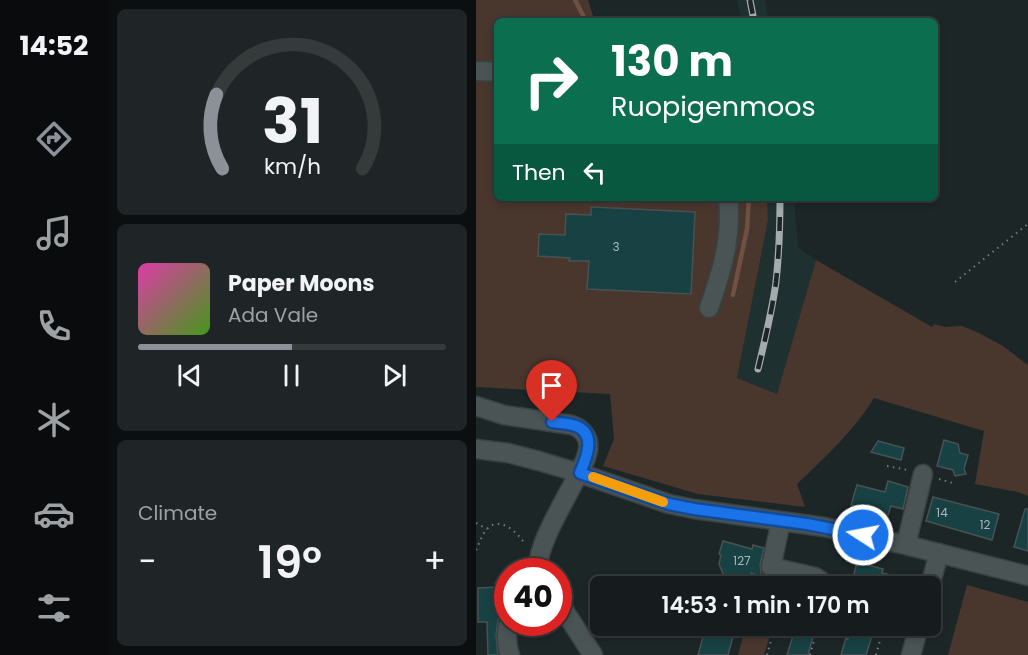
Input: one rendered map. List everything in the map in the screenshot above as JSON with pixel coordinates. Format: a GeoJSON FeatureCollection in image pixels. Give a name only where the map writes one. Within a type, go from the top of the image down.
{"type":"FeatureCollection","features":[{"type":"Feature","properties":{"kind":"street"},"geometry":{"type":"LineString","coordinates":[[476,71],[494,72]]}},
{"type":"Feature","properties":{"kind":"street"},"geometry":{"type":"LineString","coordinates":[[709,308],[723,266],[730,219],[728,201]]}},
{"type":"Feature","properties":{"kind":"street"},"geometry":{"type":"LineString","coordinates":[[476,406],[504,415],[572,425],[584,432],[588,441],[588,451],[580,473],[544,542],[541,558]]}},
{"type":"Feature","properties":{"kind":"street"},"geometry":{"type":"LineString","coordinates":[[476,449],[539,460],[669,504],[824,527],[1028,576]]}},
{"type":"Feature","properties":{"kind":"street"},"geometry":{"type":"LineString","coordinates":[[906,545],[923,474]]}},
{"type":"Feature","properties":{"kind":"street"},"geometry":{"type":"LineString","coordinates":[[782,521],[771,567],[811,576]]}},
{"type":"Feature","properties":{"kind":"street"},"geometry":{"type":"LineString","coordinates":[[933,576],[939,553]]}},
{"type":"Feature","properties":{"kind":"street"},"geometry":{"type":"LineString","coordinates":[[572,623],[593,655]]}},
{"type":"Feature","properties":{"kind":"street"},"geometry":{"type":"LineString","coordinates":[[507,636],[510,655]]}},
{"type":"Feature","properties":{"kind":"street"},"geometry":{"type":"LineString","coordinates":[[911,655],[916,636]]}},
{"type":"Feature","properties":{"kind":"path"},"geometry":{"type":"LineString","coordinates":[[955,282],[1028,223]]}},
{"type":"Feature","properties":{"kind":"path"},"geometry":{"type":"LineString","coordinates":[[476,523],[487,529]]}},
{"type":"Feature","properties":{"kind":"path"},"geometry":{"type":"LineString","coordinates":[[476,550],[487,529],[492,525],[508,526],[519,533],[534,558]]}},
{"type":"Feature","properties":{"kind":"path"},"geometry":{"type":"LineString","coordinates":[[767,655],[772,636]]}},
{"type":"Feature","properties":{"kind":"path"},"geometry":{"type":"LineString","coordinates":[[810,655],[815,636]]}},
{"type":"Feature","properties":{"kind":"path"},"geometry":{"type":"LineString","coordinates":[[876,655],[881,636]]}},
{"type":"Feature","properties":{"kind":"shaded area"},"geometry":{"type":"Polygon","coordinates":[[[476,0],[588,0],[594,18],[494,18],[494,201],[767,201],[768,220],[737,378],[777,394],[816,260],[932,327],[934,324],[945,327],[962,326],[1003,346],[1028,365],[1028,496],[975,484],[984,431],[874,398],[848,433],[797,484],[805,507],[698,494],[603,466],[614,439],[610,394],[476,387],[476,0]]]}},
{"type":"Feature","properties":{"kind":"shaded area"},"geometry":{"type":"Polygon","coordinates":[[[737,0],[765,0],[768,18],[740,18],[737,0]]]}},
{"type":"Feature","properties":{"kind":"shaded area"},"geometry":{"type":"Polygon","coordinates":[[[767,201],[794,201],[798,247],[816,260],[777,394],[737,378],[768,220],[767,201]]]}},
{"type":"Feature","properties":{"kind":"shaded area"},"geometry":{"type":"Polygon","coordinates":[[[967,585],[1028,602],[1028,655],[948,655],[967,585]]]}},
{"type":"Feature","properties":{"kind":"shaded area"},"geometry":{"type":"Polygon","coordinates":[[[743,636],[770,636],[764,655],[738,655],[743,636]]]}},
{"type":"Feature","properties":{"kind":"building"},"geometry":{"type":"Polygon","coordinates":[[[591,207],[695,212],[691,294],[587,289],[589,261],[569,261],[570,258],[538,256],[539,234],[565,235],[566,214],[591,215],[591,207]]]}},
{"type":"Feature","properties":{"kind":"building"},"geometry":{"type":"Polygon","coordinates":[[[944,440],[958,444],[960,453],[968,455],[964,469],[966,474],[955,476],[953,470],[937,466],[944,440]]]}},
{"type":"Feature","properties":{"kind":"building"},"geometry":{"type":"Polygon","coordinates":[[[878,441],[904,448],[901,460],[871,452],[878,441]]]}},
{"type":"Feature","properties":{"kind":"building"},"geometry":{"type":"Polygon","coordinates":[[[888,481],[908,487],[903,509],[891,506],[888,515],[851,505],[857,485],[885,492],[888,481]]]}},
{"type":"Feature","properties":{"kind":"building"},"geometry":{"type":"Polygon","coordinates":[[[933,497],[999,514],[992,540],[926,521],[933,497]]]}},
{"type":"Feature","properties":{"kind":"building"},"geometry":{"type":"Polygon","coordinates":[[[1025,509],[1028,509],[1028,551],[1014,547],[1025,509]]]}},
{"type":"Feature","properties":{"kind":"building"},"geometry":{"type":"Polygon","coordinates":[[[723,541],[752,549],[753,545],[764,548],[760,576],[751,573],[750,576],[724,576],[719,564],[721,555],[719,554],[723,541]]]}},
{"type":"Feature","properties":{"kind":"building"},"geometry":{"type":"Polygon","coordinates":[[[857,562],[883,569],[882,573],[894,576],[854,576],[857,562]]]}},
{"type":"Feature","properties":{"kind":"building"},"geometry":{"type":"Polygon","coordinates":[[[494,587],[494,636],[496,636],[498,655],[488,655],[487,622],[478,622],[478,588],[494,587]]]}},
{"type":"Feature","properties":{"kind":"building"},"geometry":{"type":"Polygon","coordinates":[[[703,636],[733,636],[728,655],[698,655],[703,636]]]}},
{"type":"Feature","properties":{"kind":"building"},"geometry":{"type":"Polygon","coordinates":[[[793,636],[813,636],[808,655],[787,655],[793,636]]]}},
{"type":"Feature","properties":{"kind":"building"},"geometry":{"type":"Polygon","coordinates":[[[849,636],[872,636],[866,655],[841,655],[846,638],[848,639],[849,636]]]}},
{"type":"Feature","properties":{"kind":"waterway"},"geometry":{"type":"LineString","coordinates":[[575,0],[584,18]]}},
{"type":"Feature","properties":{"kind":"waterway"},"geometry":{"type":"LineString","coordinates":[[733,295],[747,229],[749,201]]}},
{"type":"Feature","properties":{"kind":"railway"},"geometry":{"type":"LineString","coordinates":[[750,0],[753,18]]}},
{"type":"Feature","properties":{"kind":"railway"},"geometry":{"type":"LineString","coordinates":[[758,369],[776,282],[780,201]]}},
{"type":"Feature","properties":{"kind":"slow traffic"},"geometry":{"type":"LineString","coordinates":[[593,477],[663,502]]}},
{"type":"Feature","properties":{"kind":"route"},"geometry":{"type":"LineString","coordinates":[[552,422],[572,425],[584,432],[588,441],[588,451],[580,473],[669,504],[807,524],[863,535]]}}]}
